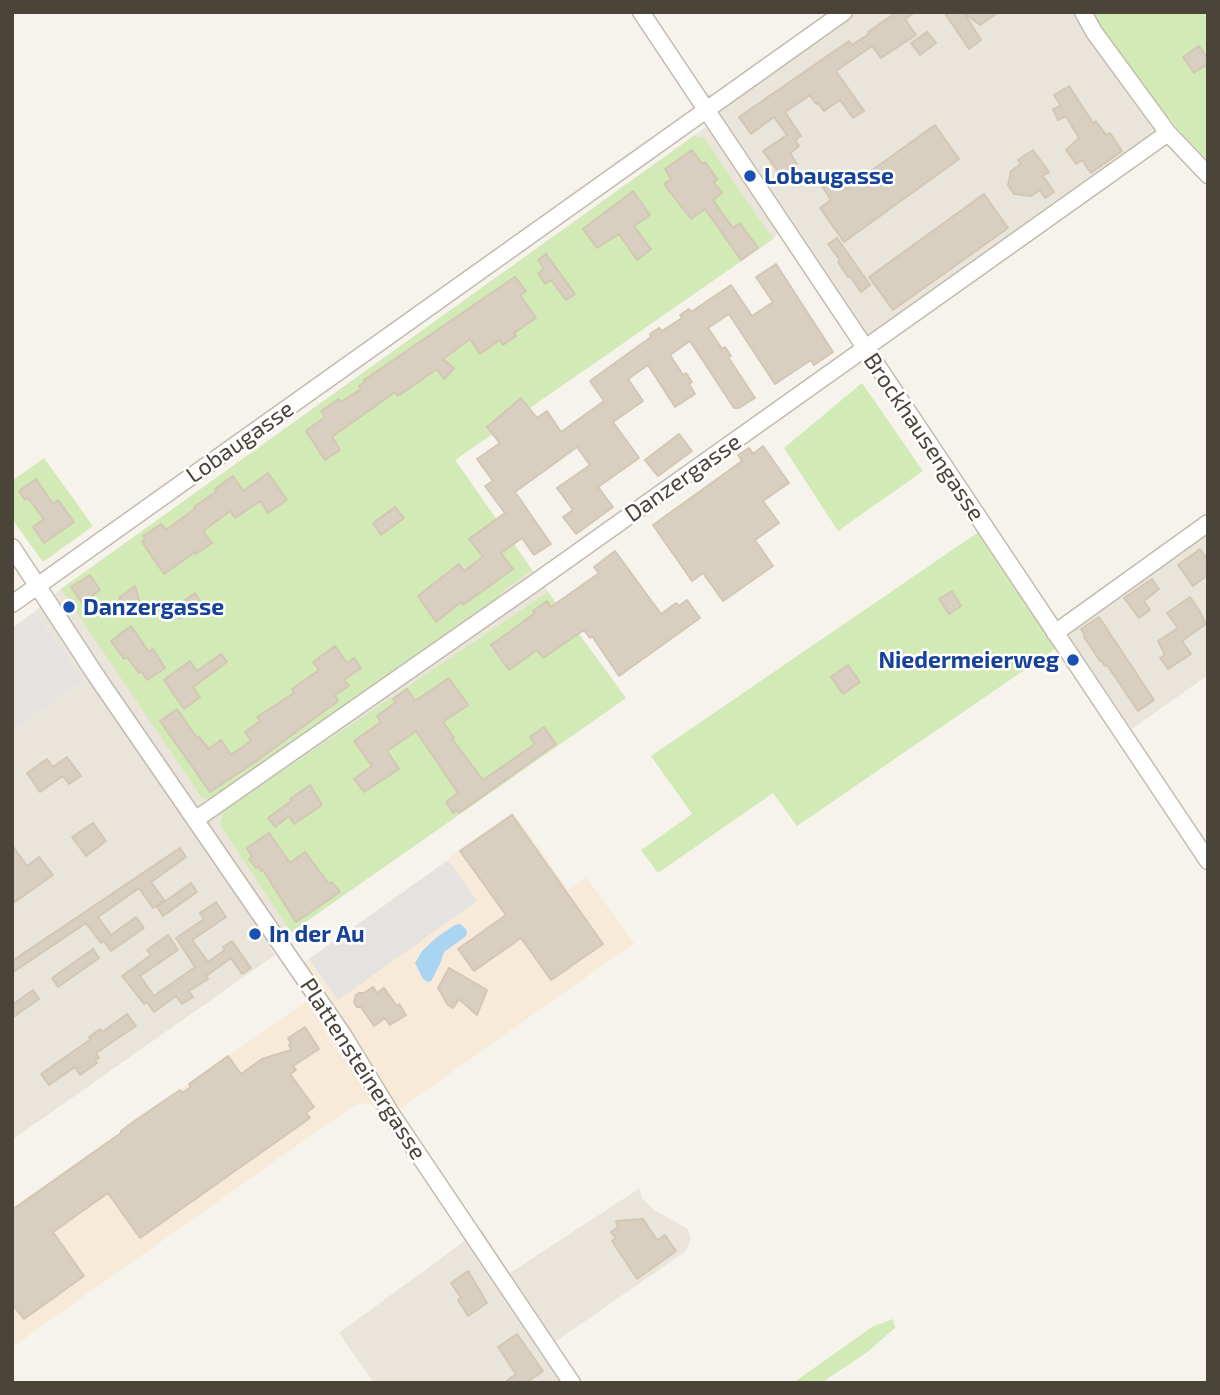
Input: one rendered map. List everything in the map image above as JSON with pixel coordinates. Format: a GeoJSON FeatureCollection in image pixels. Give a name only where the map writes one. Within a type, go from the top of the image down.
{"type":"FeatureCollection","features":[{"type":"Feature","properties":{"kind":"street","name":"Brockhausengasse"},"geometry":{"type":"LineString","coordinates":[[641,12],[1208,861]]}},
{"type":"Feature","properties":{"kind":"street","name":"Lobaugasse"},"geometry":{"type":"LineString","coordinates":[[12,604],[844,12]]}},
{"type":"Feature","properties":{"kind":"street"},"geometry":{"type":"LineString","coordinates":[[1083,12],[1094,32],[1168,133],[1208,175]]}},
{"type":"Feature","properties":{"kind":"street","name":"Danzergasse"},"geometry":{"type":"LineString","coordinates":[[195,820],[533,584],[1168,133]]}},
{"type":"Feature","properties":{"kind":"street"},"geometry":{"type":"LineString","coordinates":[[1055,632],[1208,523]]}},
{"type":"Feature","properties":{"kind":"street","name":"Plattensteinergasse"},"geometry":{"type":"LineString","coordinates":[[12,547],[96,677],[343,1035],[390,1112],[572,1383]]}},
{"type":"Feature","properties":{"kind":"shaded area"},"geometry":{"type":"Polygon","coordinates":[[[831,12],[1074,12],[1167,141],[868,342],[787,222],[773,239],[455,460],[626,698],[270,947],[275,955],[12,1140],[12,732],[84,680],[34,612],[61,589],[721,116],[704,93],[714,95],[831,12]]]}},
{"type":"Feature","properties":{"kind":"shaded area"},"geometry":{"type":"Polygon","coordinates":[[[1208,531],[1208,675],[1132,729],[1066,632],[1208,531]]]}},
{"type":"Feature","properties":{"kind":"shaded area"},"geometry":{"type":"Polygon","coordinates":[[[34,612],[84,680],[12,732],[12,628],[34,612]]]}},
{"type":"Feature","properties":{"kind":"shaded area"},"geometry":{"type":"Polygon","coordinates":[[[513,812],[568,890],[586,877],[634,943],[383,1119],[372,1104],[362,1103],[350,1108],[12,1347],[12,1208],[308,1000],[289,973],[513,812]]]}},
{"type":"Feature","properties":{"kind":"shaded area"},"geometry":{"type":"Polygon","coordinates":[[[448,860],[477,901],[338,1000],[309,959],[448,860]]]}},
{"type":"Feature","properties":{"kind":"shaded area"},"geometry":{"type":"Polygon","coordinates":[[[640,1188],[642,1198],[654,1210],[688,1229],[691,1239],[686,1251],[555,1342],[581,1383],[374,1383],[339,1333],[481,1229],[510,1273],[640,1188]]]}},
{"type":"Feature","properties":{"kind":"green space"},"geometry":{"type":"Polygon","coordinates":[[[1091,12],[1208,12],[1208,161],[1181,133],[1115,51],[1091,12]]]}},
{"type":"Feature","properties":{"kind":"green space"},"geometry":{"type":"Polygon","coordinates":[[[694,136],[704,138],[773,239],[455,460],[532,570],[501,592],[500,599],[216,800],[202,798],[61,589],[694,136]]]}},
{"type":"Feature","properties":{"kind":"green space"},"geometry":{"type":"Polygon","coordinates":[[[862,383],[923,471],[838,531],[784,448],[862,383]]]}},
{"type":"Feature","properties":{"kind":"green space"},"geometry":{"type":"Polygon","coordinates":[[[44,458],[93,526],[43,562],[12,519],[12,481],[44,458]]]}},
{"type":"Feature","properties":{"kind":"green space"},"geometry":{"type":"Polygon","coordinates":[[[980,531],[1055,649],[797,826],[773,793],[658,873],[641,850],[692,814],[651,756],[980,531]]]}},
{"type":"Feature","properties":{"kind":"green space"},"geometry":{"type":"Polygon","coordinates":[[[548,592],[626,698],[291,932],[220,825],[223,811],[548,592]]]}},
{"type":"Feature","properties":{"kind":"green space"},"geometry":{"type":"Polygon","coordinates":[[[893,1319],[895,1328],[866,1353],[821,1383],[793,1383],[872,1327],[893,1319]]]}},
{"type":"Feature","properties":{"kind":"water"},"geometry":{"type":"Polygon","coordinates":[[[460,924],[466,929],[466,936],[444,952],[431,981],[423,979],[415,963],[422,951],[437,937],[460,924]]]}},
{"type":"Feature","properties":{"kind":"building"},"geometry":{"type":"Polygon","coordinates":[[[897,12],[915,12],[905,19],[916,35],[881,58],[872,46],[836,71],[864,111],[853,118],[840,100],[824,111],[810,95],[785,112],[801,136],[795,140],[799,146],[790,153],[797,164],[781,176],[763,151],[787,135],[774,117],[751,134],[739,117],[849,41],[852,45],[869,34],[868,32],[897,12]]]}},
{"type":"Feature","properties":{"kind":"building"},"geometry":{"type":"Polygon","coordinates":[[[944,12],[999,12],[980,25],[964,13],[981,40],[969,49],[944,12]]]}},
{"type":"Feature","properties":{"kind":"building"},"geometry":{"type":"Polygon","coordinates":[[[927,32],[936,43],[920,55],[911,43],[927,32]]]}},
{"type":"Feature","properties":{"kind":"building"},"geometry":{"type":"Polygon","coordinates":[[[1199,46],[1208,59],[1208,64],[1194,73],[1183,57],[1199,46]]]}},
{"type":"Feature","properties":{"kind":"building"},"geometry":{"type":"Polygon","coordinates":[[[1069,86],[1093,123],[1096,121],[1106,135],[1110,133],[1122,151],[1091,173],[1082,160],[1076,164],[1066,150],[1079,138],[1066,116],[1058,120],[1053,109],[1061,106],[1054,95],[1069,86]]]}},
{"type":"Feature","properties":{"kind":"building"},"geometry":{"type":"Polygon","coordinates":[[[935,125],[959,159],[844,242],[820,208],[831,200],[820,183],[835,173],[846,189],[935,125]]]}},
{"type":"Feature","properties":{"kind":"building"},"geometry":{"type":"Polygon","coordinates":[[[692,150],[717,179],[714,182],[722,193],[713,200],[733,228],[740,223],[758,248],[741,260],[705,209],[691,219],[664,184],[671,179],[665,169],[692,150]]]}},
{"type":"Feature","properties":{"kind":"building"},"geometry":{"type":"Polygon","coordinates":[[[1033,150],[1049,172],[1043,176],[1054,192],[1045,198],[1040,190],[1031,196],[1014,194],[1008,185],[1011,171],[1021,164],[1018,160],[1033,150]]]}},
{"type":"Feature","properties":{"kind":"building"},"geometry":{"type":"Polygon","coordinates":[[[633,191],[650,215],[634,226],[651,249],[637,260],[619,234],[597,248],[583,229],[633,191]]]}},
{"type":"Feature","properties":{"kind":"building"},"geometry":{"type":"Polygon","coordinates":[[[984,194],[1008,228],[893,310],[869,277],[984,194]]]}},
{"type":"Feature","properties":{"kind":"building"},"geometry":{"type":"Polygon","coordinates":[[[837,238],[870,285],[861,292],[850,276],[848,277],[828,244],[837,238]]]}},
{"type":"Feature","properties":{"kind":"building"},"geometry":{"type":"Polygon","coordinates":[[[546,254],[575,294],[566,300],[551,280],[545,284],[538,273],[544,269],[538,260],[546,254]]]}},
{"type":"Feature","properties":{"kind":"building"},"geometry":{"type":"Polygon","coordinates":[[[776,264],[833,352],[814,365],[811,360],[775,384],[729,314],[708,328],[722,349],[725,347],[731,356],[728,357],[755,398],[739,408],[734,408],[690,341],[670,355],[683,375],[686,373],[692,382],[689,384],[695,394],[675,407],[648,365],[628,379],[643,401],[613,422],[639,458],[598,487],[613,507],[576,534],[563,517],[573,510],[557,488],[590,465],[577,447],[515,492],[551,544],[534,555],[522,538],[501,553],[513,569],[463,605],[461,602],[436,622],[418,596],[459,564],[464,571],[483,557],[469,539],[505,513],[485,486],[493,481],[477,459],[500,443],[487,427],[521,398],[537,418],[547,411],[561,432],[604,401],[590,381],[651,337],[650,334],[659,328],[662,331],[682,318],[680,315],[689,309],[691,312],[731,285],[752,316],[773,302],[756,277],[776,264]]]}},
{"type":"Feature","properties":{"kind":"building"},"geometry":{"type":"Polygon","coordinates":[[[515,277],[526,291],[520,295],[536,318],[514,333],[516,336],[503,345],[500,340],[480,354],[470,339],[443,359],[454,368],[444,379],[437,369],[398,396],[395,392],[332,437],[340,450],[325,460],[306,431],[325,417],[321,411],[361,389],[359,386],[364,380],[515,277]]]}},
{"type":"Feature","properties":{"kind":"building"},"geometry":{"type":"Polygon","coordinates":[[[679,434],[692,451],[658,476],[645,460],[679,434]]]}},
{"type":"Feature","properties":{"kind":"building"},"geometry":{"type":"Polygon","coordinates":[[[763,446],[789,483],[763,501],[779,523],[755,540],[773,566],[723,601],[703,573],[692,581],[653,525],[742,461],[738,455],[749,448],[753,454],[763,446]]]}},
{"type":"Feature","properties":{"kind":"building"},"geometry":{"type":"Polygon","coordinates":[[[268,473],[287,500],[268,513],[260,501],[235,518],[230,511],[203,531],[212,543],[164,574],[142,542],[145,539],[143,536],[161,524],[166,530],[233,476],[243,491],[268,473]]]}},
{"type":"Feature","properties":{"kind":"building"},"geometry":{"type":"Polygon","coordinates":[[[36,479],[53,504],[58,500],[74,522],[44,543],[33,527],[44,519],[19,491],[36,479]]]}},
{"type":"Feature","properties":{"kind":"building"},"geometry":{"type":"Polygon","coordinates":[[[395,507],[404,518],[381,535],[373,523],[395,507]]]}},
{"type":"Feature","properties":{"kind":"building"},"geometry":{"type":"Polygon","coordinates":[[[1200,549],[1208,560],[1208,575],[1193,586],[1178,565],[1200,549]]]}},
{"type":"Feature","properties":{"kind":"building"},"geometry":{"type":"Polygon","coordinates":[[[615,551],[661,614],[676,603],[679,606],[687,600],[700,618],[619,676],[592,636],[590,638],[584,630],[543,658],[537,650],[509,670],[491,645],[547,601],[551,607],[599,573],[594,567],[615,551]]]}},
{"type":"Feature","properties":{"kind":"building"},"geometry":{"type":"Polygon","coordinates":[[[90,575],[100,590],[82,603],[71,587],[90,575]]]}},
{"type":"Feature","properties":{"kind":"building"},"geometry":{"type":"Polygon","coordinates":[[[1152,579],[1159,589],[1144,601],[1150,610],[1139,618],[1124,598],[1152,579]]]}},
{"type":"Feature","properties":{"kind":"building"},"geometry":{"type":"Polygon","coordinates":[[[135,586],[141,607],[131,614],[119,598],[135,586]]]}},
{"type":"Feature","properties":{"kind":"building"},"geometry":{"type":"Polygon","coordinates":[[[952,591],[961,606],[949,614],[939,599],[952,591]]]}},
{"type":"Feature","properties":{"kind":"building"},"geometry":{"type":"Polygon","coordinates":[[[195,593],[201,603],[179,619],[172,609],[195,593]]]}},
{"type":"Feature","properties":{"kind":"building"},"geometry":{"type":"Polygon","coordinates":[[[1190,597],[1206,624],[1182,641],[1191,654],[1168,669],[1160,658],[1165,655],[1158,641],[1178,628],[1167,613],[1190,597]]]}},
{"type":"Feature","properties":{"kind":"building"},"geometry":{"type":"Polygon","coordinates":[[[1099,617],[1154,700],[1138,711],[1084,637],[1081,629],[1099,617]]]}},
{"type":"Feature","properties":{"kind":"building"},"geometry":{"type":"Polygon","coordinates":[[[131,626],[149,652],[153,649],[165,668],[147,680],[127,657],[124,659],[111,641],[131,626]]]}},
{"type":"Feature","properties":{"kind":"building"},"geometry":{"type":"Polygon","coordinates":[[[335,646],[347,663],[354,658],[361,668],[344,680],[349,686],[335,695],[338,701],[210,792],[160,721],[177,709],[197,738],[209,749],[221,740],[231,755],[251,741],[245,732],[260,721],[257,717],[294,693],[292,689],[319,670],[313,662],[335,646]]]}},
{"type":"Feature","properties":{"kind":"building"},"geometry":{"type":"Polygon","coordinates":[[[221,654],[227,662],[193,687],[200,697],[184,709],[164,680],[190,661],[197,671],[221,654]]]}},
{"type":"Feature","properties":{"kind":"building"},"geometry":{"type":"Polygon","coordinates":[[[848,665],[860,682],[843,694],[831,677],[848,665]]]}},
{"type":"Feature","properties":{"kind":"building"},"geometry":{"type":"Polygon","coordinates":[[[449,678],[468,705],[443,722],[454,738],[452,739],[483,780],[535,744],[530,737],[544,727],[556,744],[459,813],[457,810],[453,813],[446,802],[458,793],[416,731],[387,751],[399,769],[364,792],[354,779],[372,766],[354,741],[381,722],[377,716],[396,702],[393,699],[407,689],[415,701],[449,678]]]}},
{"type":"Feature","properties":{"kind":"building"},"geometry":{"type":"Polygon","coordinates":[[[67,757],[81,776],[69,784],[63,776],[40,792],[27,773],[47,759],[53,767],[67,757]]]}},
{"type":"Feature","properties":{"kind":"building"},"geometry":{"type":"Polygon","coordinates":[[[310,785],[322,805],[294,824],[289,816],[275,827],[268,818],[310,785]]]}},
{"type":"Feature","properties":{"kind":"building"},"geometry":{"type":"Polygon","coordinates":[[[512,815],[603,944],[551,980],[521,938],[474,971],[458,949],[506,915],[460,851],[512,815]]]}},
{"type":"Feature","properties":{"kind":"building"},"geometry":{"type":"Polygon","coordinates":[[[93,823],[106,841],[86,856],[72,837],[93,823]]]}},
{"type":"Feature","properties":{"kind":"building"},"geometry":{"type":"Polygon","coordinates":[[[269,833],[290,863],[305,852],[329,884],[332,882],[340,892],[296,922],[263,870],[258,866],[256,868],[249,859],[252,857],[247,848],[269,833]]]}},
{"type":"Feature","properties":{"kind":"building"},"geometry":{"type":"Polygon","coordinates":[[[12,845],[27,866],[39,857],[53,875],[12,904],[12,845]]]}},
{"type":"Feature","properties":{"kind":"building"},"geometry":{"type":"Polygon","coordinates":[[[180,848],[186,857],[151,882],[164,900],[153,908],[139,888],[98,917],[111,935],[136,917],[144,928],[111,951],[104,941],[101,943],[86,923],[12,973],[12,961],[180,848]]]}},
{"type":"Feature","properties":{"kind":"building"},"geometry":{"type":"Polygon","coordinates":[[[191,883],[197,892],[163,916],[157,907],[191,883]]]}},
{"type":"Feature","properties":{"kind":"building"},"geometry":{"type":"Polygon","coordinates":[[[216,902],[226,917],[192,940],[208,962],[225,950],[223,947],[232,941],[251,968],[242,974],[231,958],[206,976],[208,979],[189,991],[193,997],[182,1004],[176,996],[154,1012],[147,1002],[144,1004],[122,976],[151,955],[147,950],[168,935],[178,950],[140,976],[154,996],[195,967],[176,938],[204,919],[200,913],[216,902]]]}},
{"type":"Feature","properties":{"kind":"building"},"geometry":{"type":"Polygon","coordinates":[[[93,949],[99,958],[58,987],[52,978],[93,949]]]}},
{"type":"Feature","properties":{"kind":"building"},"geometry":{"type":"Polygon","coordinates":[[[449,968],[487,990],[477,1015],[459,999],[453,1008],[448,1005],[438,988],[449,968]]]}},
{"type":"Feature","properties":{"kind":"building"},"geometry":{"type":"Polygon","coordinates":[[[373,987],[377,993],[384,988],[406,1015],[390,1025],[385,1018],[374,1026],[361,1007],[357,1007],[354,1002],[356,995],[373,987]]]}},
{"type":"Feature","properties":{"kind":"building"},"geometry":{"type":"Polygon","coordinates":[[[33,990],[39,999],[12,1018],[12,1005],[33,990]]]}},
{"type":"Feature","properties":{"kind":"building"},"geometry":{"type":"Polygon","coordinates":[[[127,1014],[136,1026],[96,1053],[99,1058],[95,1060],[97,1063],[80,1075],[75,1067],[49,1085],[41,1074],[91,1039],[89,1037],[100,1029],[102,1032],[127,1014]]]}},
{"type":"Feature","properties":{"kind":"building"},"geometry":{"type":"Polygon","coordinates":[[[305,1027],[319,1049],[293,1066],[296,1070],[290,1074],[314,1107],[306,1113],[310,1118],[140,1238],[108,1193],[53,1232],[84,1276],[24,1319],[12,1304],[12,1210],[136,1120],[180,1090],[182,1093],[191,1087],[189,1084],[228,1056],[241,1074],[262,1059],[291,1050],[288,1038],[305,1027]]]}},
{"type":"Feature","properties":{"kind":"building"},"geometry":{"type":"Polygon","coordinates":[[[643,1219],[657,1240],[665,1235],[676,1251],[637,1279],[612,1241],[616,1238],[611,1232],[618,1227],[616,1221],[643,1219]]]}},
{"type":"Feature","properties":{"kind":"building"},"geometry":{"type":"Polygon","coordinates":[[[468,1271],[487,1303],[468,1316],[451,1283],[468,1271]]]}},
{"type":"Feature","properties":{"kind":"building"},"geometry":{"type":"Polygon","coordinates":[[[517,1334],[543,1371],[526,1383],[504,1383],[516,1374],[498,1347],[517,1334]]]}},
{"type":"Feature","properties":{"kind":"place","name":"Lobaugasse"},"geometry":{"type":"Point","coordinates":[750,176]}},
{"type":"Feature","properties":{"kind":"place","name":"Danzergasse"},"geometry":{"type":"Point","coordinates":[69,607]}},
{"type":"Feature","properties":{"kind":"place","name":"Niedermeierweg"},"geometry":{"type":"Point","coordinates":[1073,660]}},
{"type":"Feature","properties":{"kind":"place","name":"In der Au"},"geometry":{"type":"Point","coordinates":[255,934]}}]}
